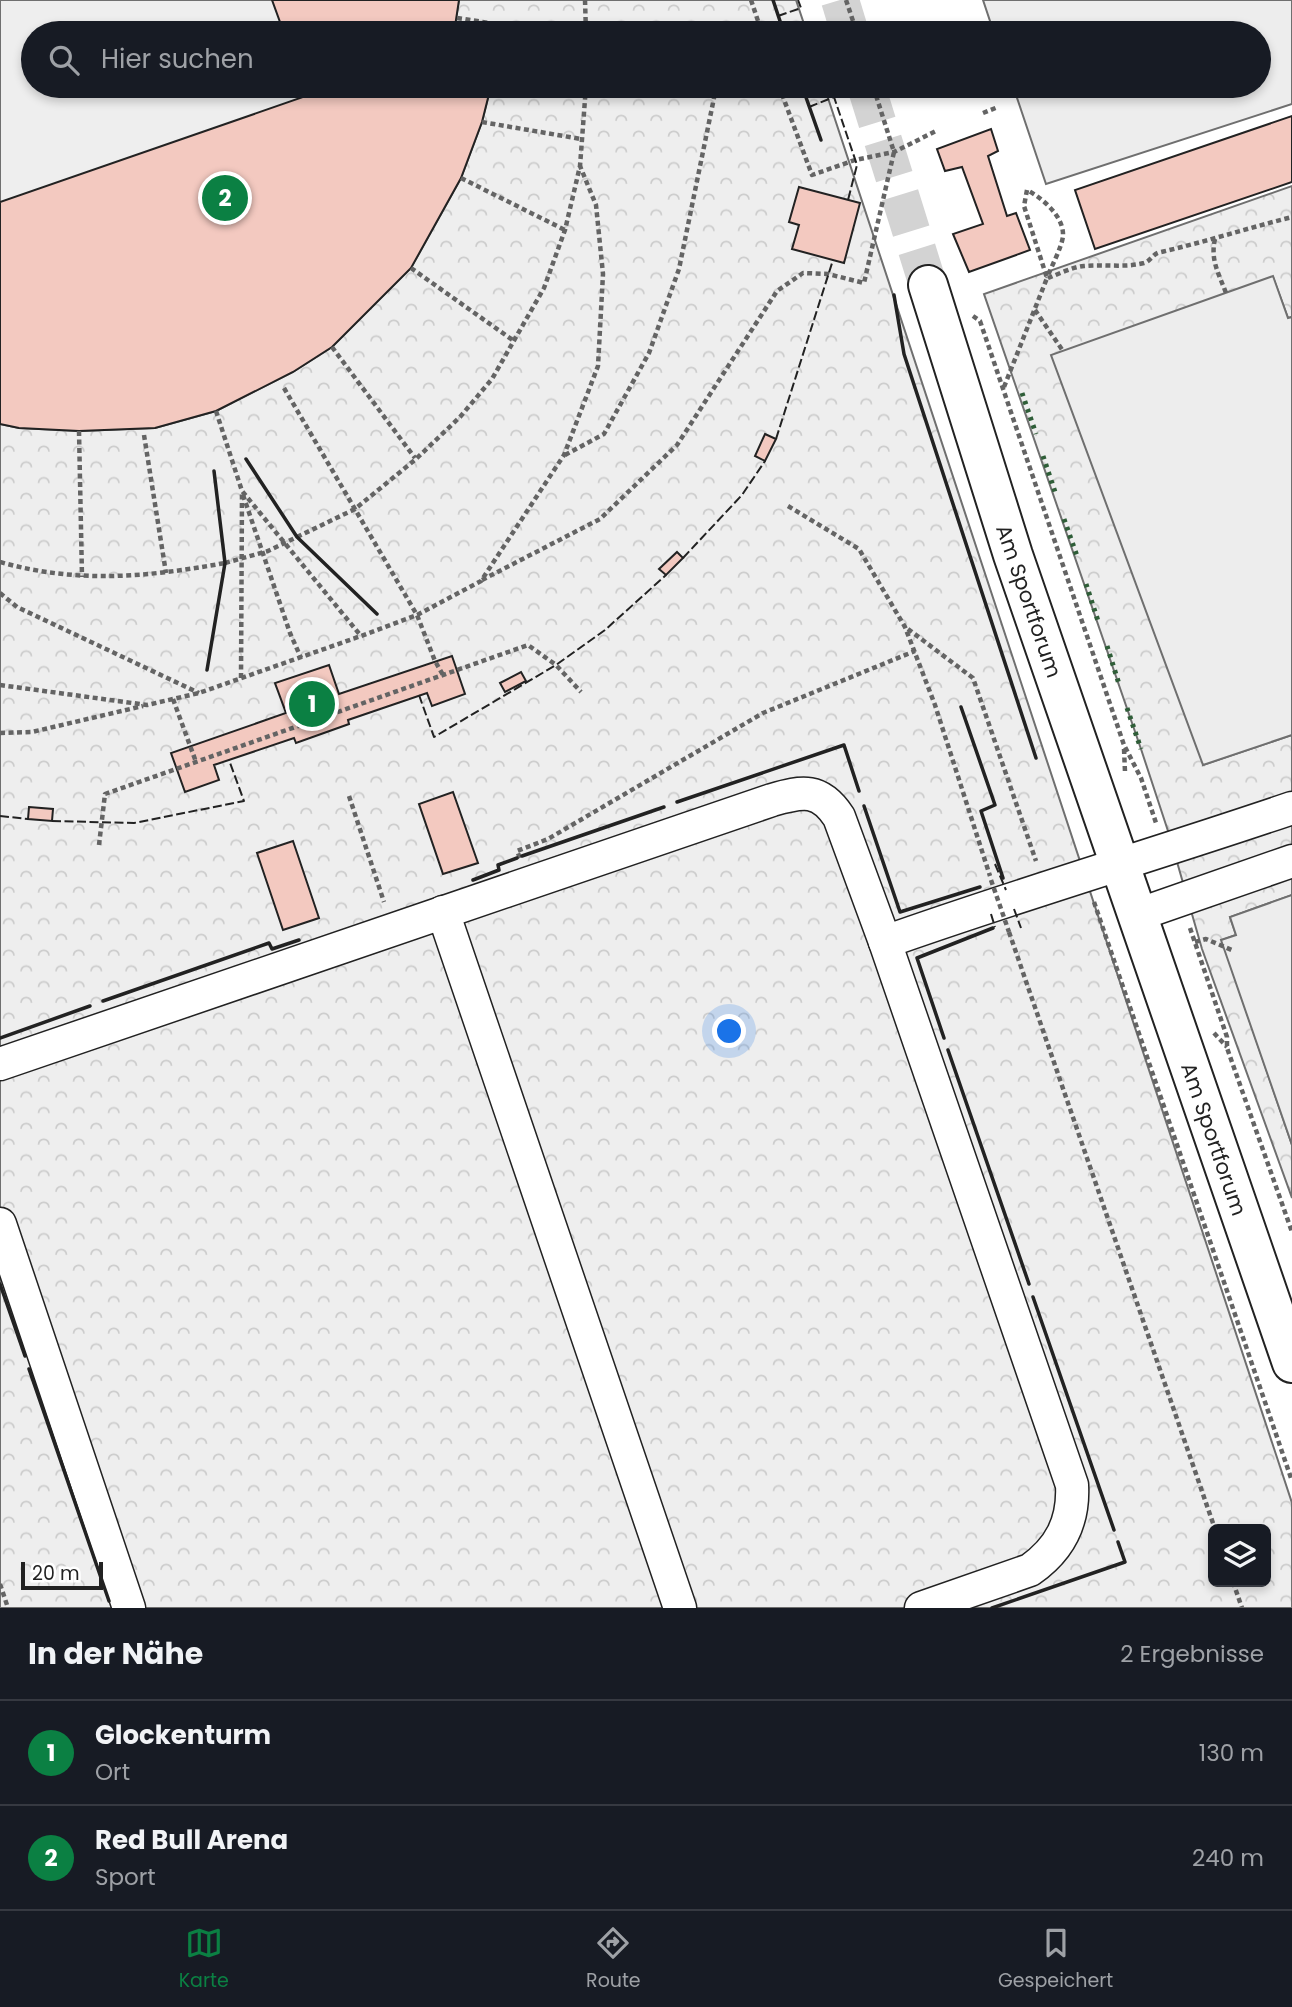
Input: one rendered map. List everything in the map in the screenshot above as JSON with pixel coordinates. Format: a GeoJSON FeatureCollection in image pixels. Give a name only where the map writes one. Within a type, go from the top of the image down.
{"type":"FeatureCollection","features":[{"type":"Feature","properties":{"kind":"main road","name":"Am Sportforum"},"geometry":{"type":"LineString","coordinates":[[928,285],[1013,555],[1103,871],[1137,915],[1292,1363]]}},
{"type":"Feature","properties":{"kind":"street"},"geometry":{"type":"LineString","coordinates":[[0,1064],[772,800],[796,793],[810,793],[822,798],[839,817],[885,942],[1072,1485],[1073,1502],[1064,1534],[1044,1561],[1030,1570],[921,1608]]}},
{"type":"Feature","properties":{"kind":"street"},"geometry":{"type":"LineString","coordinates":[[885,942],[980,908],[1103,871],[1292,808]]}},
{"type":"Feature","properties":{"kind":"street"},"geometry":{"type":"LineString","coordinates":[[1137,915],[1292,861]]}},
{"type":"Feature","properties":{"kind":"street"},"geometry":{"type":"LineString","coordinates":[[443,912],[680,1608]]}},
{"type":"Feature","properties":{"kind":"street"},"geometry":{"type":"LineString","coordinates":[[2,1237],[129,1608]]}},
{"type":"Feature","properties":{"kind":"path"},"geometry":{"type":"LineString","coordinates":[[585,0],[586,21]]}},
{"type":"Feature","properties":{"kind":"path"},"geometry":{"type":"LineString","coordinates":[[751,0],[758,21]]}},
{"type":"Feature","properties":{"kind":"path"},"geometry":{"type":"LineString","coordinates":[[846,0],[852,21]]}},
{"type":"Feature","properties":{"kind":"path"},"geometry":{"type":"LineString","coordinates":[[457,18],[474,21]]}},
{"type":"Feature","properties":{"kind":"path"},"geometry":{"type":"LineString","coordinates":[[0,562],[82,577],[166,573],[225,563],[268,551],[355,509],[460,417],[492,379],[544,288],[565,230],[580,166],[585,98]]}},
{"type":"Feature","properties":{"kind":"path"},"geometry":{"type":"LineString","coordinates":[[564,455],[604,434],[649,353],[679,269],[714,98]]}},
{"type":"Feature","properties":{"kind":"path"},"geometry":{"type":"LineString","coordinates":[[783,98],[812,175],[855,160],[894,152],[936,131]]}},
{"type":"Feature","properties":{"kind":"path"},"geometry":{"type":"LineString","coordinates":[[0,733],[32,732],[199,693],[301,658],[417,615],[600,519],[677,445],[777,290],[803,272],[828,274],[864,283],[894,152],[877,98]]}},
{"type":"Feature","properties":{"kind":"path"},"geometry":{"type":"LineString","coordinates":[[983,113],[998,107]]}},
{"type":"Feature","properties":{"kind":"path"},"geometry":{"type":"LineString","coordinates":[[482,122],[581,139]]}},
{"type":"Feature","properties":{"kind":"path"},"geometry":{"type":"LineString","coordinates":[[481,581],[564,455],[597,366],[603,274],[596,205],[580,166]]}},
{"type":"Feature","properties":{"kind":"path"},"geometry":{"type":"LineString","coordinates":[[460,178],[565,230]]}},
{"type":"Feature","properties":{"kind":"path"},"geometry":{"type":"LineString","coordinates":[[1047,278],[1024,206],[1027,190],[1042,198],[1057,217],[1063,236],[1047,278],[1035,309],[1004,388],[1124,745]]}},
{"type":"Feature","properties":{"kind":"path"},"geometry":{"type":"LineString","coordinates":[[1047,278],[1082,266],[1129,266],[1148,262],[1157,252],[1179,249],[1215,239],[1232,231],[1292,217]]}},
{"type":"Feature","properties":{"kind":"path"},"geometry":{"type":"LineString","coordinates":[[1215,239],[1212,251],[1214,265],[1226,293]]}},
{"type":"Feature","properties":{"kind":"path"},"geometry":{"type":"LineString","coordinates":[[411,268],[514,341]]}},
{"type":"Feature","properties":{"kind":"path"},"geometry":{"type":"LineString","coordinates":[[1035,309],[1063,351]]}},
{"type":"Feature","properties":{"kind":"path"},"geometry":{"type":"LineString","coordinates":[[332,347],[416,458]]}},
{"type":"Feature","properties":{"kind":"path"},"geometry":{"type":"LineString","coordinates":[[284,388],[417,615],[443,676]]}},
{"type":"Feature","properties":{"kind":"path"},"geometry":{"type":"LineString","coordinates":[[216,411],[290,633],[301,658]]}},
{"type":"Feature","properties":{"kind":"path"},"geometry":{"type":"LineString","coordinates":[[79,431],[82,577]]}},
{"type":"Feature","properties":{"kind":"path"},"geometry":{"type":"LineString","coordinates":[[144,435],[166,573]]}},
{"type":"Feature","properties":{"kind":"path"},"geometry":{"type":"LineString","coordinates":[[242,491],[361,636]]}},
{"type":"Feature","properties":{"kind":"path"},"geometry":{"type":"LineString","coordinates":[[240,678],[242,491]]}},
{"type":"Feature","properties":{"kind":"path"},"geometry":{"type":"LineString","coordinates":[[788,506],[859,550],[905,628],[935,705],[991,880],[1213,1524]]}},
{"type":"Feature","properties":{"kind":"path"},"geometry":{"type":"LineString","coordinates":[[0,593],[17,607],[199,693]]}},
{"type":"Feature","properties":{"kind":"path"},"geometry":{"type":"LineString","coordinates":[[905,628],[973,678],[1045,888]]}},
{"type":"Feature","properties":{"kind":"path"},"geometry":{"type":"LineString","coordinates":[[99,845],[105,794],[528,645],[556,665],[581,692]]}},
{"type":"Feature","properties":{"kind":"path"},"geometry":{"type":"LineString","coordinates":[[521,863],[517,851],[548,839],[763,713],[915,652]]}},
{"type":"Feature","properties":{"kind":"path"},"geometry":{"type":"LineString","coordinates":[[0,684],[147,705]]}},
{"type":"Feature","properties":{"kind":"path"},"geometry":{"type":"LineString","coordinates":[[173,699],[196,762]]}},
{"type":"Feature","properties":{"kind":"path"},"geometry":{"type":"LineString","coordinates":[[349,796],[387,912]]}},
{"type":"Feature","properties":{"kind":"path"},"geometry":{"type":"LineString","coordinates":[[1103,871],[1292,1481]]}},
{"type":"Feature","properties":{"kind":"path"},"geometry":{"type":"LineString","coordinates":[[1195,942],[1206,939],[1234,951]]}},
{"type":"Feature","properties":{"kind":"path"},"geometry":{"type":"LineString","coordinates":[[1227,1048],[1292,1232]]}},
{"type":"Feature","properties":{"kind":"path"},"geometry":{"type":"LineString","coordinates":[[0,1584],[8,1608]]}},
{"type":"Feature","properties":{"kind":"path"},"geometry":{"type":"LineString","coordinates":[[1235,1587],[1242,1608]]}},
{"type":"Feature","properties":{"kind":"green space"},"geometry":{"type":"Polygon","coordinates":[[[0,0],[796,0],[803,21],[21,21],[21,98],[828,98],[1292,1503],[1292,1608],[0,1608],[0,0]]]}},
{"type":"Feature","properties":{"kind":"green space"},"geometry":{"type":"Polygon","coordinates":[[[0,0],[459,0],[456,21],[21,21],[21,98],[488,98],[461,178],[411,268],[332,347],[293,372],[216,411],[155,428],[79,431],[19,428],[0,424],[0,0]]]}},
{"type":"Feature","properties":{"kind":"green space"},"geometry":{"type":"Polygon","coordinates":[[[1292,186],[1292,317],[1288,318],[1273,277],[1203,765],[1292,735],[1292,895],[1230,917],[1236,935],[1222,940],[1292,1145],[1292,1198],[1202,949],[1141,749],[984,294],[1292,186]]]}},
{"type":"Feature","properties":{"kind":"shaded area"},"geometry":{"type":"Polygon","coordinates":[[[983,0],[1292,0],[1292,104],[1046,184],[1017,98],[1271,98],[1271,21],[990,21],[983,0]]]}},
{"type":"Feature","properties":{"kind":"shaded area"},"geometry":{"type":"Polygon","coordinates":[[[1273,276],[1288,318],[1292,317],[1292,735],[1203,765],[1051,355],[1273,276]]]}},
{"type":"Feature","properties":{"kind":"shaded area"},"geometry":{"type":"Polygon","coordinates":[[[1292,895],[1292,1145],[1221,940],[1236,935],[1230,917],[1292,895]]]}},
{"type":"Feature","properties":{"kind":"building"},"geometry":{"type":"Polygon","coordinates":[[[272,0],[459,0],[456,21],[280,21],[272,0]]]}},
{"type":"Feature","properties":{"kind":"building"},"geometry":{"type":"Polygon","coordinates":[[[300,98],[488,98],[461,178],[411,268],[332,347],[293,372],[216,411],[155,428],[79,431],[19,428],[0,424],[0,202],[300,98]]]}},
{"type":"Feature","properties":{"kind":"building"},"geometry":{"type":"Polygon","coordinates":[[[1292,116],[1292,182],[1095,249],[1075,190],[1292,116]]]}},
{"type":"Feature","properties":{"kind":"building"},"geometry":{"type":"Polygon","coordinates":[[[991,129],[998,151],[988,156],[1007,216],[1016,213],[1030,250],[969,272],[953,234],[983,224],[962,167],[945,171],[937,149],[991,129]]]}},
{"type":"Feature","properties":{"kind":"building"},"geometry":{"type":"Polygon","coordinates":[[[799,187],[860,203],[844,263],[792,249],[799,225],[789,222],[799,187]]]}},
{"type":"Feature","properties":{"kind":"building"},"geometry":{"type":"Polygon","coordinates":[[[765,434],[776,439],[765,461],[755,456],[765,434]]]}},
{"type":"Feature","properties":{"kind":"building"},"geometry":{"type":"Polygon","coordinates":[[[677,552],[683,558],[666,575],[659,569],[677,552]]]}},
{"type":"Feature","properties":{"kind":"building"},"geometry":{"type":"Polygon","coordinates":[[[452,656],[465,694],[432,706],[427,693],[348,720],[349,724],[296,743],[294,738],[214,765],[219,780],[185,792],[171,753],[286,713],[275,683],[329,665],[339,694],[452,656]]]}},
{"type":"Feature","properties":{"kind":"building"},"geometry":{"type":"Polygon","coordinates":[[[521,672],[526,681],[505,692],[500,683],[521,672]]]}},
{"type":"Feature","properties":{"kind":"building"},"geometry":{"type":"Polygon","coordinates":[[[453,792],[478,863],[443,874],[419,804],[453,792]]]}},
{"type":"Feature","properties":{"kind":"building"},"geometry":{"type":"Polygon","coordinates":[[[29,807],[53,809],[52,821],[28,819],[29,807]]]}},
{"type":"Feature","properties":{"kind":"building"},"geometry":{"type":"Polygon","coordinates":[[[293,841],[319,918],[283,930],[257,853],[293,841]]]}},
{"type":"Feature","properties":{"kind":"tunnel"},"geometry":{"type":"LineString","coordinates":[[840,0],[846,21]]}},
{"type":"Feature","properties":{"kind":"tunnel"},"geometry":{"type":"LineString","coordinates":[[870,98],[928,285]]}},
{"type":"Feature","properties":{"kind":"hedge"},"geometry":{"type":"LineString","coordinates":[[1022,393],[1036,434]]}},
{"type":"Feature","properties":{"kind":"hedge"},"geometry":{"type":"LineString","coordinates":[[1043,456],[1056,495]]}},
{"type":"Feature","properties":{"kind":"hedge"},"geometry":{"type":"LineString","coordinates":[[1064,519],[1078,559]]}},
{"type":"Feature","properties":{"kind":"hedge"},"geometry":{"type":"LineString","coordinates":[[1086,584],[1098,621]]}},
{"type":"Feature","properties":{"kind":"hedge"},"geometry":{"type":"LineString","coordinates":[[1107,646],[1119,684]]}},
{"type":"Feature","properties":{"kind":"hedge"},"geometry":{"type":"LineString","coordinates":[[1127,708],[1141,749]]}},
{"type":"Feature","properties":{"kind":"fence"},"geometry":{"type":"LineString","coordinates":[[778,16],[801,8],[798,0]]}},
{"type":"Feature","properties":{"kind":"fence"},"geometry":{"type":"LineString","coordinates":[[809,107],[832,98]]}},
{"type":"Feature","properties":{"kind":"fence"},"geometry":{"type":"LineString","coordinates":[[834,98],[857,165],[848,200]]}},
{"type":"Feature","properties":{"kind":"fence"},"geometry":{"type":"LineString","coordinates":[[776,439],[833,260]]}},
{"type":"Feature","properties":{"kind":"fence"},"geometry":{"type":"LineString","coordinates":[[683,558],[742,495],[765,461]]}},
{"type":"Feature","properties":{"kind":"fence"},"geometry":{"type":"LineString","coordinates":[[419,695],[434,737],[556,665],[605,630],[666,575]]}},
{"type":"Feature","properties":{"kind":"fence"},"geometry":{"type":"LineString","coordinates":[[52,821],[134,823],[244,801],[229,760]]}},
{"type":"Feature","properties":{"kind":"fence"},"geometry":{"type":"LineString","coordinates":[[0,816],[28,819]]}},
{"type":"Feature","properties":{"kind":"fence"},"geometry":{"type":"LineString","coordinates":[[995,864],[1006,890]]}},
{"type":"Feature","properties":{"kind":"fence"},"geometry":{"type":"LineString","coordinates":[[1014,909],[1021,928]]}},
{"type":"Feature","properties":{"kind":"fence"},"geometry":{"type":"LineString","coordinates":[[991,914],[995,927]]}},
{"type":"Feature","properties":{"kind":"wall"},"geometry":{"type":"LineString","coordinates":[[773,0],[780,21]]}},
{"type":"Feature","properties":{"kind":"wall"},"geometry":{"type":"LineString","coordinates":[[806,98],[821,140]]}},
{"type":"Feature","properties":{"kind":"wall"},"geometry":{"type":"LineString","coordinates":[[894,295],[904,354],[1036,758]]}},
{"type":"Feature","properties":{"kind":"wall"},"geometry":{"type":"LineString","coordinates":[[246,459],[297,537],[377,614]]}},
{"type":"Feature","properties":{"kind":"wall"},"geometry":{"type":"LineString","coordinates":[[207,670],[225,563],[214,471]]}},
{"type":"Feature","properties":{"kind":"wall"},"geometry":{"type":"LineString","coordinates":[[961,707],[995,805],[981,811],[1003,878]]}},
{"type":"Feature","properties":{"kind":"wall"},"geometry":{"type":"LineString","coordinates":[[677,802],[844,745],[859,791]]}},
{"type":"Feature","properties":{"kind":"wall"},"geometry":{"type":"LineString","coordinates":[[864,806],[900,912],[980,887]]}},
{"type":"Feature","properties":{"kind":"wall"},"geometry":{"type":"LineString","coordinates":[[522,856],[664,807]]}},
{"type":"Feature","properties":{"kind":"wall"},"geometry":{"type":"LineString","coordinates":[[473,880],[499,870],[498,865],[517,858]]}},
{"type":"Feature","properties":{"kind":"wall"},"geometry":{"type":"LineString","coordinates":[[944,1038],[917,958],[993,928]]}},
{"type":"Feature","properties":{"kind":"wall"},"geometry":{"type":"LineString","coordinates":[[103,1001],[269,943],[272,949],[299,940]]}},
{"type":"Feature","properties":{"kind":"wall"},"geometry":{"type":"LineString","coordinates":[[0,1038],[90,1006]]}},
{"type":"Feature","properties":{"kind":"wall"},"geometry":{"type":"LineString","coordinates":[[948,1050],[1029,1284]]}},
{"type":"Feature","properties":{"kind":"wall"},"geometry":{"type":"LineString","coordinates":[[0,1284],[25,1356]]}},
{"type":"Feature","properties":{"kind":"wall"},"geometry":{"type":"LineString","coordinates":[[1033,1297],[1114,1530]]}},
{"type":"Feature","properties":{"kind":"wall"},"geometry":{"type":"LineString","coordinates":[[29,1369],[109,1601]]}},
{"type":"Feature","properties":{"kind":"wall"},"geometry":{"type":"LineString","coordinates":[[992,1608],[1125,1562],[1118,1542]]}},
{"type":"Feature","properties":{"kind":"place","name":"Red Bull Arena"},"geometry":{"type":"Point","coordinates":[225,198]}},
{"type":"Feature","properties":{"kind":"place","name":"Glockenturm"},"geometry":{"type":"Point","coordinates":[312,704]}}]}
